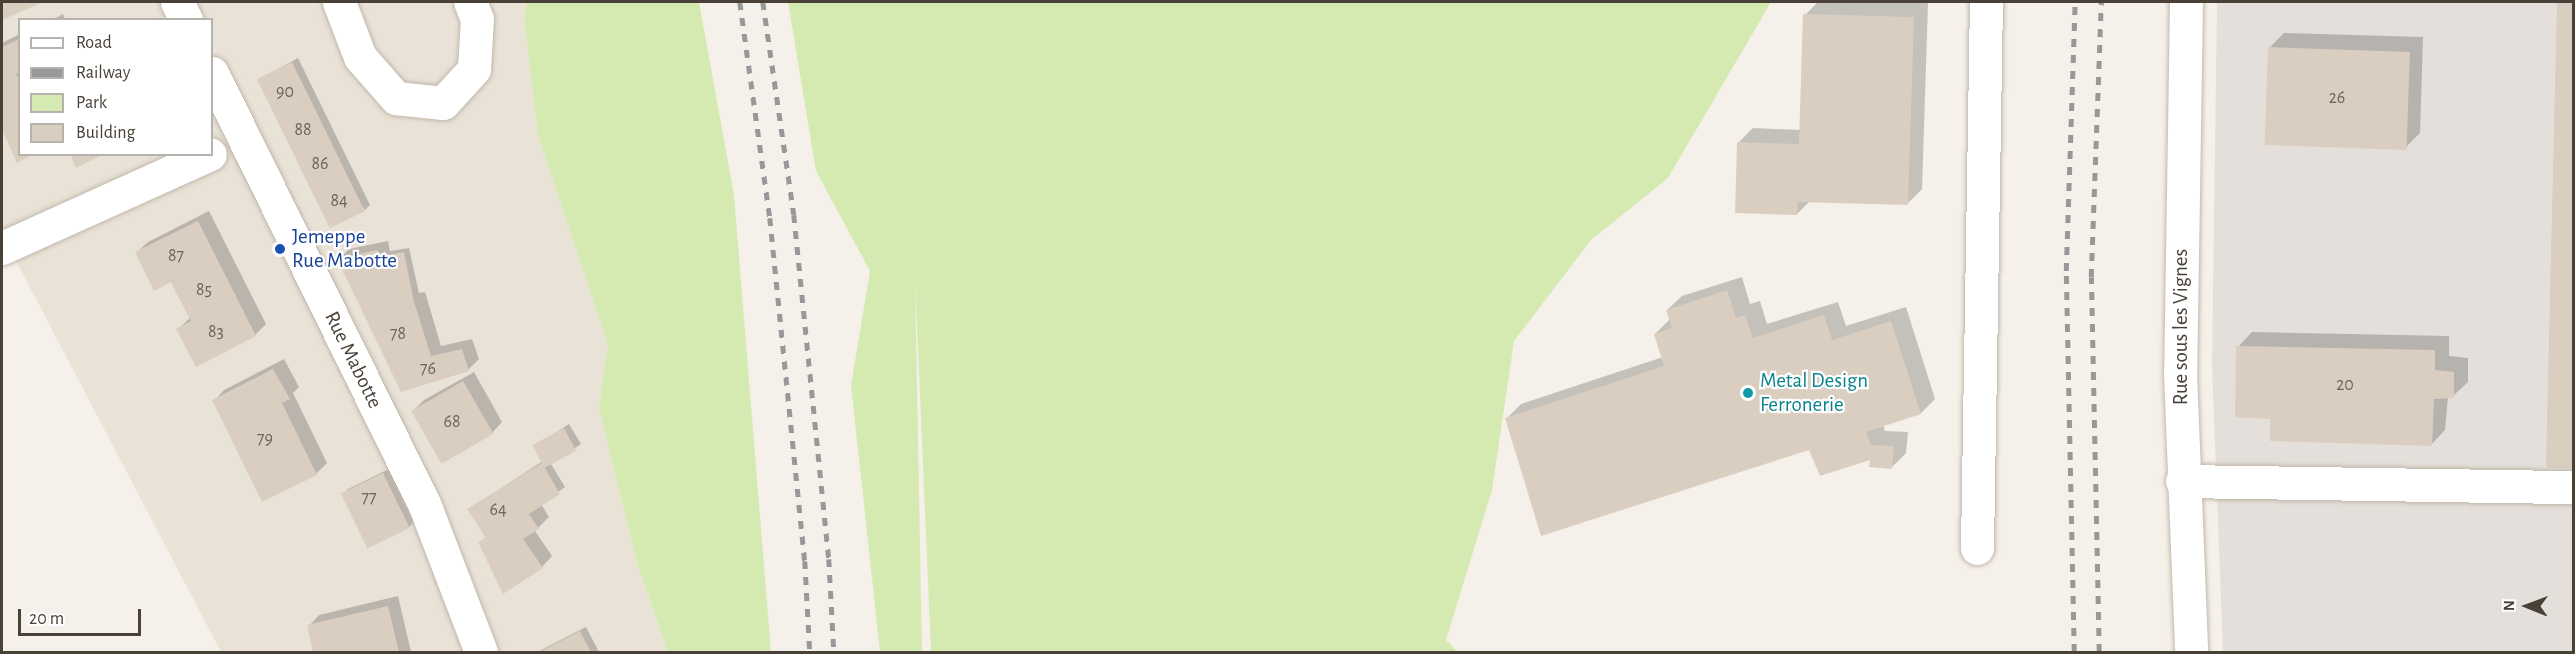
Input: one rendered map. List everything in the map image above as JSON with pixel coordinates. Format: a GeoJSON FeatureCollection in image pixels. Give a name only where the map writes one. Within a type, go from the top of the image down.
{"type":"FeatureCollection","features":[{"type":"Feature","properties":{"kind":"street"},"geometry":{"type":"LineString","coordinates":[[177,2],[185,18]]}},
{"type":"Feature","properties":{"kind":"street"},"geometry":{"type":"LineString","coordinates":[[339,2],[360,57],[396,98],[443,103],[474,69],[477,19],[470,2]]}},
{"type":"Feature","properties":{"kind":"street"},"geometry":{"type":"LineString","coordinates":[[1977,548],[1986,2]]}},
{"type":"Feature","properties":{"kind":"street","name":"Rue sous les Vignes"},"geometry":{"type":"LineString","coordinates":[[2186,2],[2180,373],[2182,481],[2191,652]]}},
{"type":"Feature","properties":{"kind":"street","name":"Rue Mabotte"},"geometry":{"type":"LineString","coordinates":[[213,75],[425,506],[481,652]]}},
{"type":"Feature","properties":{"kind":"street"},"geometry":{"type":"LineString","coordinates":[[213,153],[243,140]]}},
{"type":"Feature","properties":{"kind":"street"},"geometry":{"type":"LineString","coordinates":[[2,248],[207,156]]}},
{"type":"Feature","properties":{"kind":"street"},"geometry":{"type":"LineString","coordinates":[[2182,481],[2574,487]]}},
{"type":"Feature","properties":{"kind":"shaded area"},"geometry":{"type":"Polygon","coordinates":[[[2,2],[527,2],[524,17],[538,135],[609,344],[599,408],[638,566],[668,652],[221,652],[2,234],[2,2]]]}},
{"type":"Feature","properties":{"kind":"shaded area"},"geometry":{"type":"Polygon","coordinates":[[[2217,2],[2573,2],[2573,652],[2223,652],[2212,366],[2217,2]]]}},
{"type":"Feature","properties":{"kind":"green space"},"geometry":{"type":"Polygon","coordinates":[[[527,2],[699,2],[734,195],[771,652],[668,652],[638,566],[599,408],[608,344],[538,135],[524,17],[527,2]]]}},
{"type":"Feature","properties":{"kind":"green space"},"geometry":{"type":"Polygon","coordinates":[[[788,2],[1771,2],[1668,178],[1591,240],[1514,341],[1492,490],[1446,640],[1458,652],[931,652],[915,278],[922,652],[880,652],[851,385],[870,271],[816,171],[788,2]]]}},
{"type":"Feature","properties":{"kind":"building"},"geometry":{"type":"Polygon","coordinates":[[[2,2],[43,2],[2,20],[2,2]]]}},
{"type":"Feature","properties":{"kind":"building"},"geometry":{"type":"Polygon","coordinates":[[[2557,2],[2574,2],[2574,468],[2549,468],[2546,465],[2557,2]]]}},
{"type":"Feature","properties":{"kind":"building"},"geometry":{"type":"Polygon","coordinates":[[[1803,14],[1914,17],[1908,205],[1798,202],[1797,215],[1735,213],[1737,142],[1799,144],[1803,14]]]}},
{"type":"Feature","properties":{"kind":"building"},"geometry":{"type":"Polygon","coordinates":[[[18,40],[18,73],[16,74],[18,78],[18,156],[30,156],[17,163],[2,130],[2,47],[18,40]]]}},
{"type":"Feature","properties":{"kind":"building"},"geometry":{"type":"Polygon","coordinates":[[[2268,47],[2410,52],[2406,150],[2265,145],[2268,47]]]}},
{"type":"Feature","properties":{"kind":"building"},"geometry":{"type":"Polygon","coordinates":[[[292,62],[365,211],[330,228],[257,79],[292,62]]]}},
{"type":"Feature","properties":{"kind":"building"},"geometry":{"type":"Polygon","coordinates":[[[71,156],[100,156],[76,168],[71,156]]]}},
{"type":"Feature","properties":{"kind":"building"},"geometry":{"type":"Polygon","coordinates":[[[198,221],[256,336],[196,367],[176,329],[191,321],[171,283],[177,279],[154,291],[135,252],[198,221]]]}},
{"type":"Feature","properties":{"kind":"building"},"geometry":{"type":"Polygon","coordinates":[[[377,250],[379,257],[404,252],[414,302],[431,356],[462,349],[469,371],[401,392],[337,259],[377,250]]]}},
{"type":"Feature","properties":{"kind":"building","name":"Metal Design Ferronerie"},"geometry":{"type":"Polygon","coordinates":[[[1727,290],[1736,318],[1745,315],[1753,338],[1824,315],[1832,340],[1891,321],[1921,414],[1866,432],[1871,445],[1894,446],[1892,469],[1869,467],[1870,460],[1820,476],[1809,450],[1541,536],[1505,418],[1664,366],[1654,334],[1672,328],[1666,310],[1727,290]]]}},
{"type":"Feature","properties":{"kind":"building"},"geometry":{"type":"Polygon","coordinates":[[[2236,346],[2435,350],[2435,370],[2454,372],[2454,398],[2434,399],[2432,446],[2270,441],[2270,419],[2235,417],[2236,346]]]}},
{"type":"Feature","properties":{"kind":"building"},"geometry":{"type":"Polygon","coordinates":[[[273,369],[290,399],[282,403],[317,475],[262,502],[212,400],[273,369]]]}},
{"type":"Feature","properties":{"kind":"building"},"geometry":{"type":"Polygon","coordinates":[[[463,381],[494,434],[442,464],[411,411],[463,381]]]}},
{"type":"Feature","properties":{"kind":"building"},"geometry":{"type":"Polygon","coordinates":[[[564,428],[576,451],[544,468],[532,445],[564,428]]]}},
{"type":"Feature","properties":{"kind":"building"},"geometry":{"type":"Polygon","coordinates":[[[542,463],[560,494],[529,514],[539,529],[523,539],[543,568],[503,594],[478,542],[486,538],[467,509],[542,463]]]}},
{"type":"Feature","properties":{"kind":"building"},"geometry":{"type":"Polygon","coordinates":[[[383,473],[410,528],[367,548],[341,494],[383,473]]]}},
{"type":"Feature","properties":{"kind":"building"},"geometry":{"type":"Polygon","coordinates":[[[388,606],[399,652],[313,652],[307,625],[388,606]]]}},
{"type":"Feature","properties":{"kind":"building"},"geometry":{"type":"Polygon","coordinates":[[[580,631],[591,652],[539,652],[580,631]]]}},
{"type":"Feature","properties":{"kind":"railway"},"geometry":{"type":"LineString","coordinates":[[740,2],[770,218],[805,561],[810,652]]}},
{"type":"Feature","properties":{"kind":"railway"},"geometry":{"type":"LineString","coordinates":[[763,2],[794,215],[829,559],[834,652]]}},
{"type":"Feature","properties":{"kind":"railway"},"geometry":{"type":"LineString","coordinates":[[2074,652],[2066,271],[2075,2]]}},
{"type":"Feature","properties":{"kind":"railway"},"geometry":{"type":"LineString","coordinates":[[2099,652],[2091,277],[2101,2]]}},
{"type":"Feature","properties":{"kind":"place","name":"Jemeppe Rue Mabotte"},"geometry":{"type":"Point","coordinates":[280,249]}},
{"type":"Feature","properties":{"kind":"place","name":"Metal Design Ferronerie"},"geometry":{"type":"Point","coordinates":[1748,393]}}]}
